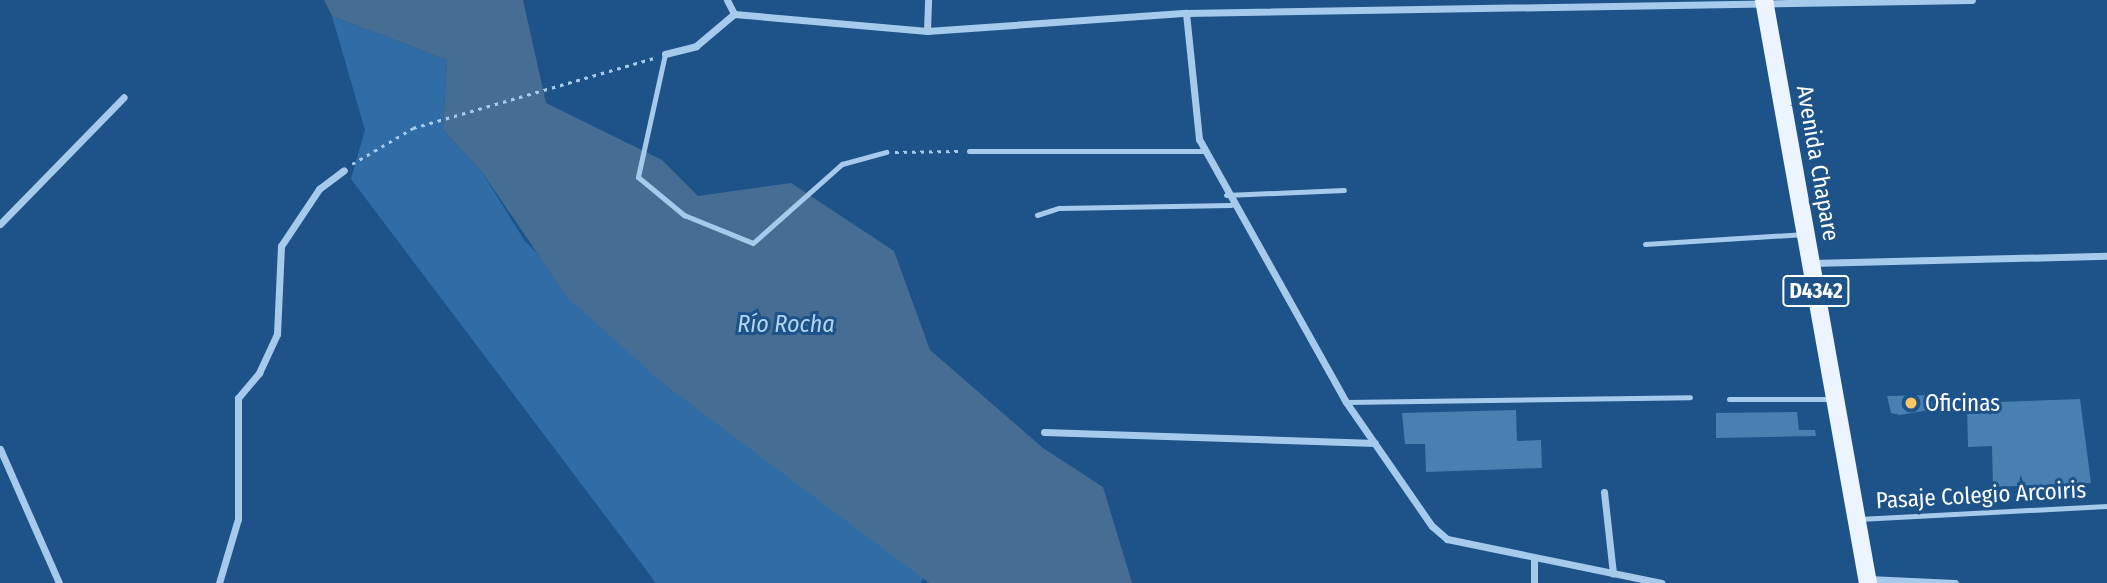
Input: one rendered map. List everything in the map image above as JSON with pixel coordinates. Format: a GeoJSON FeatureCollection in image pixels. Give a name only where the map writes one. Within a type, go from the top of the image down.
{"type":"FeatureCollection","features":[{"type":"Feature","properties":{"kind":"main road","name":"Avenida Chapare"},"geometry":{"type":"LineString","coordinates":[[1764,4],[1868,581]]}},
{"type":"Feature","properties":{"kind":"street"},"geometry":{"type":"LineString","coordinates":[[727,0],[734,14]]}},
{"type":"Feature","properties":{"kind":"street"},"geometry":{"type":"LineString","coordinates":[[927,31],[928,0]]}},
{"type":"Feature","properties":{"kind":"street"},"geometry":{"type":"LineString","coordinates":[[665,54],[696,46],[734,14],[927,31],[1186,13],[1972,0]]}},
{"type":"Feature","properties":{"kind":"street"},"geometry":{"type":"LineString","coordinates":[[1186,13],[1189,89],[1205,152],[1226,195],[1346,402],[1447,539],[1662,583]]}},
{"type":"Feature","properties":{"kind":"street"},"geometry":{"type":"LineString","coordinates":[[0,224],[124,97]]}},
{"type":"Feature","properties":{"kind":"street"},"geometry":{"type":"LineString","coordinates":[[209,583],[218,582],[238,519],[238,398],[259,373],[277,334],[281,246],[318,189],[344,170]]}},
{"type":"Feature","properties":{"kind":"street"},"geometry":{"type":"LineString","coordinates":[[1811,263],[2107,256]]}},
{"type":"Feature","properties":{"kind":"street"},"geometry":{"type":"LineString","coordinates":[[1044,432],[1375,443]]}},
{"type":"Feature","properties":{"kind":"street"},"geometry":{"type":"LineString","coordinates":[[0,449],[59,583]]}},
{"type":"Feature","properties":{"kind":"street"},"geometry":{"type":"LineString","coordinates":[[1604,492],[1613,574]]}},
{"type":"Feature","properties":{"kind":"street"},"geometry":{"type":"LineString","coordinates":[[1534,558],[1534,583]]}},
{"type":"Feature","properties":{"kind":"street"},"geometry":{"type":"LineString","coordinates":[[1868,581],[1955,583]]}},
{"type":"Feature","properties":{"kind":"lane"},"geometry":{"type":"LineString","coordinates":[[665,54],[638,177],[684,215],[753,243],[842,164],[886,152]]}},
{"type":"Feature","properties":{"kind":"lane"},"geometry":{"type":"LineString","coordinates":[[969,151],[1205,152]]}},
{"type":"Feature","properties":{"kind":"lane"},"geometry":{"type":"LineString","coordinates":[[1226,195],[1344,190]]}},
{"type":"Feature","properties":{"kind":"lane"},"geometry":{"type":"LineString","coordinates":[[1037,215],[1059,208],[1231,205]]}},
{"type":"Feature","properties":{"kind":"lane"},"geometry":{"type":"LineString","coordinates":[[1645,244],[1805,234]]}},
{"type":"Feature","properties":{"kind":"lane"},"geometry":{"type":"LineString","coordinates":[[1346,402],[1690,397]]}},
{"type":"Feature","properties":{"kind":"lane"},"geometry":{"type":"LineString","coordinates":[[1728,399],[1835,398]]}},
{"type":"Feature","properties":{"kind":"lane","name":"Pasaje Colegio Arcoiris"},"geometry":{"type":"LineString","coordinates":[[1857,520],[2107,506]]}},
{"type":"Feature","properties":{"kind":"path"},"geometry":{"type":"LineString","coordinates":[[344,170],[413,128],[665,54]]}},
{"type":"Feature","properties":{"kind":"path"},"geometry":{"type":"LineString","coordinates":[[886,152],[969,151]]}},
{"type":"Feature","properties":{"kind":"shaded area"},"geometry":{"type":"Polygon","coordinates":[[[332,16],[447,60],[443,130],[482,172],[524,240],[667,387],[923,577],[921,583],[656,583],[351,179],[365,130],[332,16]]]}},
{"type":"Feature","properties":{"kind":"water","name":"Río Rocha"},"geometry":{"type":"Polygon","coordinates":[[[324,0],[523,0],[546,103],[662,160],[698,196],[791,183],[894,251],[930,350],[1043,448],[1103,487],[1132,583],[929,583],[667,387],[567,297],[482,172],[443,130],[447,60],[332,16],[324,0]]]}},
{"type":"Feature","properties":{"kind":"building","name":"Oficinas"},"geometry":{"type":"Polygon","coordinates":[[[1930,395],[1934,409],[1900,415],[1891,413],[1887,396],[1930,395]]]}},
{"type":"Feature","properties":{"kind":"building"},"geometry":{"type":"Polygon","coordinates":[[[2080,399],[2091,483],[1993,487],[1992,446],[1968,447],[1967,403],[2080,399]]]}},
{"type":"Feature","properties":{"kind":"building"},"geometry":{"type":"Polygon","coordinates":[[[1516,410],[1517,441],[1541,440],[1542,468],[1426,472],[1425,444],[1405,444],[1402,413],[1516,410]]]}},
{"type":"Feature","properties":{"kind":"building"},"geometry":{"type":"Polygon","coordinates":[[[1797,412],[1799,430],[1815,430],[1816,436],[1716,438],[1716,413],[1797,412]]]}},
{"type":"Feature","properties":{"kind":"place","name":"Oficinas"},"geometry":{"type":"Point","coordinates":[1911,403]}}]}
